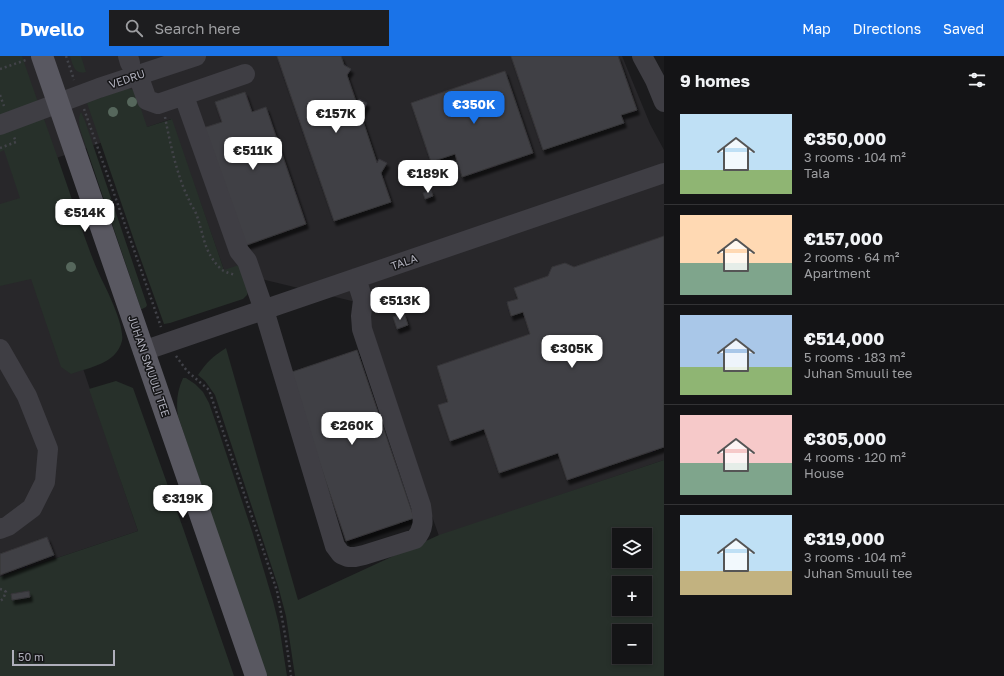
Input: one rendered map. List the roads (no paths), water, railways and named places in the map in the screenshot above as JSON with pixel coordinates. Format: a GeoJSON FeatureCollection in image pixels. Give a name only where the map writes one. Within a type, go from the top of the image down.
{"type":"FeatureCollection","features":[{"type":"Feature","properties":{"kind":"main road","name":"JUHAN SMUULI TEE"},"geometry":{"type":"LineString","coordinates":[[37,57],[59,104],[256,676]]}},
{"type":"Feature","properties":{"kind":"street","name":"VEDRU"},"geometry":{"type":"LineString","coordinates":[[0,125],[80,96],[132,65],[196,56]]}},
{"type":"Feature","properties":{"kind":"street"},"geometry":{"type":"LineString","coordinates":[[642,56],[655,80],[664,102]]}},
{"type":"Feature","properties":{"kind":"street"},"geometry":{"type":"LineString","coordinates":[[132,65],[147,100],[158,104],[245,74]]}},
{"type":"Feature","properties":{"kind":"street"},"geometry":{"type":"LineString","coordinates":[[184,96],[239,251],[247,261],[264,310],[334,546],[341,554],[348,557],[364,555],[415,539],[420,534],[423,517],[421,506],[362,329],[361,316],[363,300],[356,278]]}},
{"type":"Feature","properties":{"kind":"street","name":"TALA"},"geometry":{"type":"LineString","coordinates":[[143,350],[664,173]]}},
{"type":"Feature","properties":{"kind":"street"},"geometry":{"type":"LineString","coordinates":[[0,349],[27,396],[48,449],[45,482],[32,508],[8,526],[0,529]]}}]}
